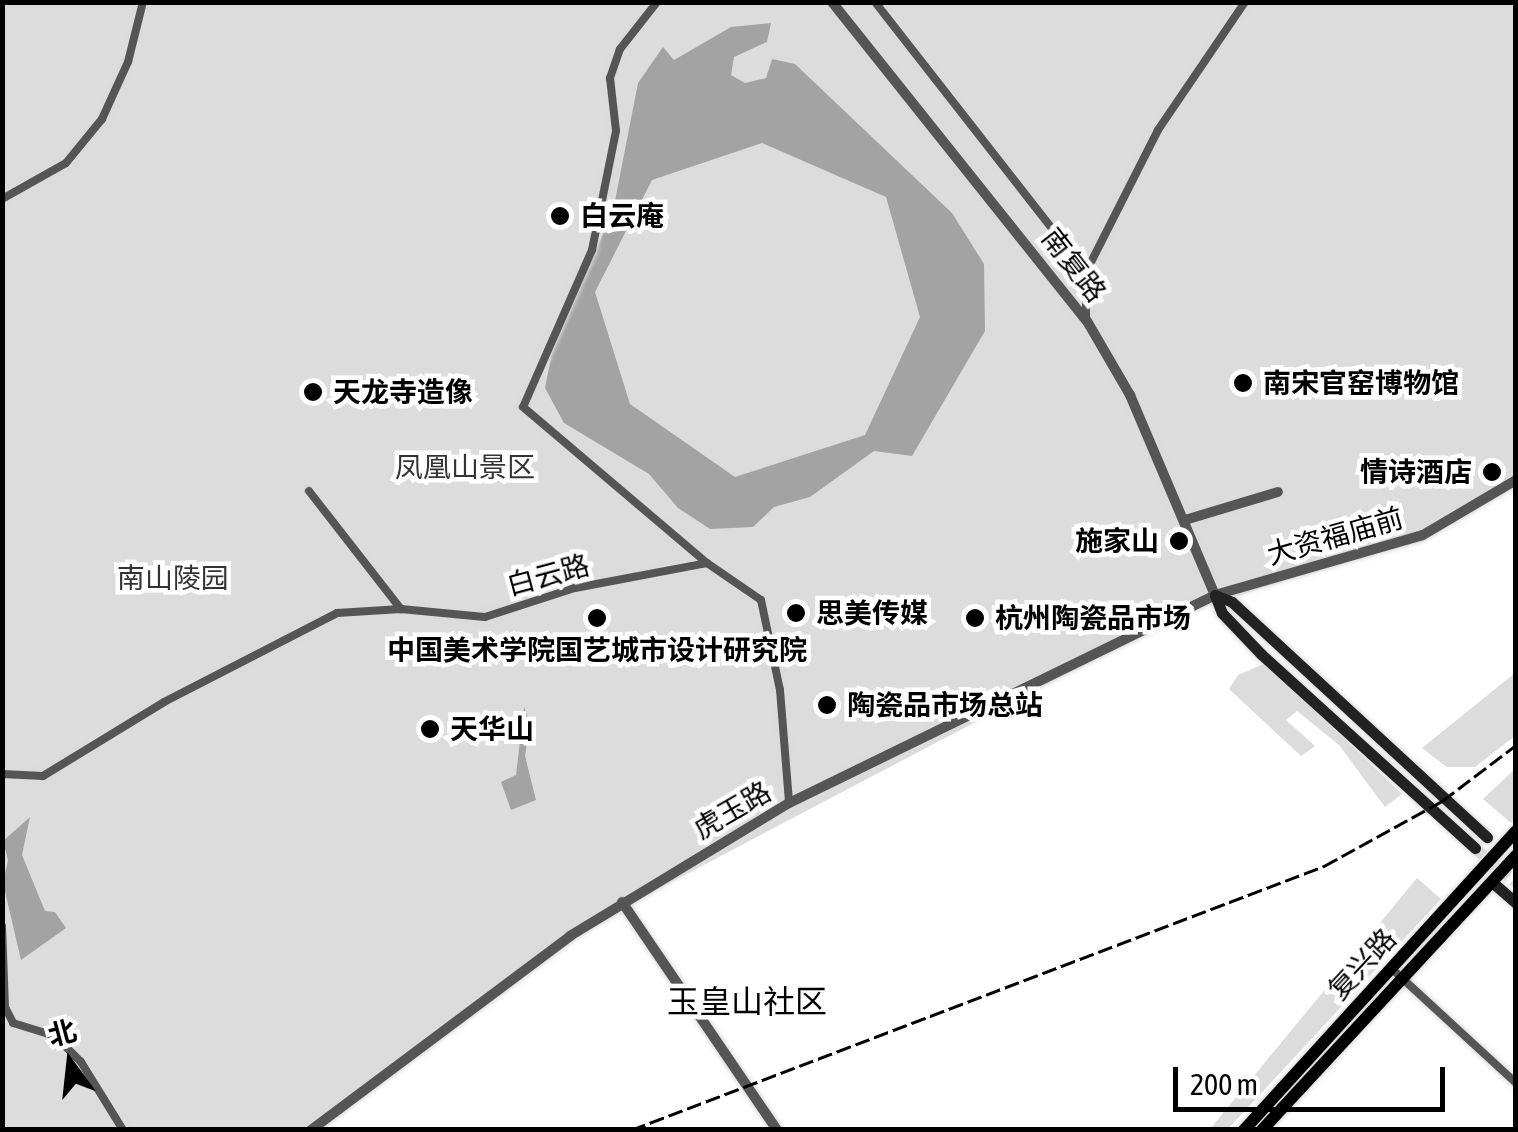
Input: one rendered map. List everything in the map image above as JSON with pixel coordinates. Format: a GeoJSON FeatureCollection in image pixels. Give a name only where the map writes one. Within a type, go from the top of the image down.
{"type":"FeatureCollection","features":[{"type":"Feature","properties":{"kind":"main road"},"geometry":{"type":"LineString","coordinates":[[1215,595],[1232,602],[1486,838]]}},
{"type":"Feature","properties":{"kind":"main road","name":"南复路"},"geometry":{"type":"LineString","coordinates":[[1215,595],[1222,614],[1261,654],[1476,848]]}},
{"type":"Feature","properties":{"kind":"main road","name":"复兴路"},"geometry":{"type":"LineString","coordinates":[[1244,1130],[1516,831]]}},
{"type":"Feature","properties":{"kind":"main road","name":"复兴路"},"geometry":{"type":"LineString","coordinates":[[1262,1130],[1516,856]]}},
{"type":"Feature","properties":{"kind":"main road"},"geometry":{"type":"LineString","coordinates":[[1492,882],[1516,903]]}},
{"type":"Feature","properties":{"kind":"street"},"geometry":{"type":"LineString","coordinates":[[2,199],[66,163],[92,133],[120,82],[142,2]]}},
{"type":"Feature","properties":{"kind":"street"},"geometry":{"type":"LineString","coordinates":[[658,2],[620,49],[610,78],[616,131],[592,250],[522,407],[706,563],[761,600],[780,690],[789,803]]}},
{"type":"Feature","properties":{"kind":"street","name":"南复路"},"geometry":{"type":"LineString","coordinates":[[832,2],[1086,321],[1130,396],[1215,595]]}},
{"type":"Feature","properties":{"kind":"street"},"geometry":{"type":"LineString","coordinates":[[875,2],[1086,272]]}},
{"type":"Feature","properties":{"kind":"street"},"geometry":{"type":"LineString","coordinates":[[1086,321],[1086,272],[1158,130],[1245,2]]}},
{"type":"Feature","properties":{"kind":"street","name":"大资福庙前"},"geometry":{"type":"LineString","coordinates":[[1215,595],[1423,534],[1516,480]]}},
{"type":"Feature","properties":{"kind":"street"},"geometry":{"type":"LineString","coordinates":[[309,491],[401,609]]}},
{"type":"Feature","properties":{"kind":"street"},"geometry":{"type":"LineString","coordinates":[[1185,520],[1278,492]]}},
{"type":"Feature","properties":{"kind":"street","name":"白云路"},"geometry":{"type":"LineString","coordinates":[[2,774],[43,776],[164,702],[337,613],[401,609],[485,617],[575,588],[706,563]]}},
{"type":"Feature","properties":{"kind":"street","name":"虎玉路"},"geometry":{"type":"LineString","coordinates":[[311,1130],[514,974],[622,902],[789,803],[1215,595]]}},
{"type":"Feature","properties":{"kind":"street"},"geometry":{"type":"LineString","coordinates":[[622,902],[777,1130]]}},
{"type":"Feature","properties":{"kind":"street"},"geometry":{"type":"LineString","coordinates":[[2,926],[5,1007],[13,1023],[55,1036],[81,1062],[123,1130]]}},
{"type":"Feature","properties":{"kind":"street"},"geometry":{"type":"LineString","coordinates":[[1392,969],[1516,1082]]}},
{"type":"Feature","properties":{"kind":"green space","name":"凤凰山景区"},"geometry":{"type":"Polygon","coordinates":[[[2,3],[1515,3],[1515,487],[1441,529],[1179,615],[595,922],[304,1129],[3,1129],[2,3]]]}},
{"type":"Feature","properties":{"kind":"green space"},"geometry":{"type":"Polygon","coordinates":[[[1266,663],[1402,794],[1385,807],[1339,745],[1297,711],[1286,720],[1315,746],[1301,756],[1229,689],[1238,675],[1266,663]]]}},
{"type":"Feature","properties":{"kind":"green space"},"geometry":{"type":"Polygon","coordinates":[[[1515,673],[1515,736],[1475,767],[1447,767],[1422,748],[1515,673]]]}},
{"type":"Feature","properties":{"kind":"green space"},"geometry":{"type":"Polygon","coordinates":[[[1515,769],[1515,818],[1511,823],[1483,799],[1515,769]]]}},
{"type":"Feature","properties":{"kind":"green space"},"geometry":{"type":"Polygon","coordinates":[[[1417,878],[1441,899],[1228,1129],[1210,1129],[1417,878]]]}},
{"type":"Feature","properties":{"kind":"shaded area"},"geometry":{"type":"Polygon","coordinates":[[[771,23],[767,42],[734,57],[731,75],[745,83],[766,78],[772,59],[795,64],[952,213],[984,264],[985,331],[912,456],[874,451],[810,497],[774,507],[753,527],[710,529],[678,508],[649,474],[564,423],[545,388],[552,352],[613,211],[638,83],[663,47],[674,60],[731,27],[771,23]],[[762,143],[652,180],[595,292],[630,404],[735,477],[865,435],[920,317],[886,197],[762,143]]]}},
{"type":"Feature","properties":{"kind":"shaded area"},"geometry":{"type":"Polygon","coordinates":[[[524,707],[530,723],[525,756],[536,800],[511,810],[501,782],[516,775],[524,707]]]}},
{"type":"Feature","properties":{"kind":"shaded area"},"geometry":{"type":"Polygon","coordinates":[[[30,817],[22,855],[45,911],[55,912],[66,928],[21,960],[3,883],[8,860],[3,841],[30,817]]]}},
{"type":"Feature","properties":{"kind":"tunnel"},"geometry":{"type":"LineString","coordinates":[[1475,848],[1516,882]]}},
{"type":"Feature","properties":{"kind":"railway"},"geometry":{"type":"LineString","coordinates":[[631,1130],[1324,866],[1442,801],[1516,745]]}},
{"type":"Feature","properties":{"kind":"place","name":"白云庵"},"geometry":{"type":"Point","coordinates":[560,216]}},
{"type":"Feature","properties":{"kind":"place","name":"南宋官窑博物馆"},"geometry":{"type":"Point","coordinates":[1243,383]}},
{"type":"Feature","properties":{"kind":"place","name":"天龙寺造像"},"geometry":{"type":"Point","coordinates":[313,392]}},
{"type":"Feature","properties":{"kind":"place","name":"情诗酒店"},"geometry":{"type":"Point","coordinates":[1492,472]}},
{"type":"Feature","properties":{"kind":"place","name":"施家山"},"geometry":{"type":"Point","coordinates":[1179,541]}},
{"type":"Feature","properties":{"kind":"place","name":"思美传媒"},"geometry":{"type":"Point","coordinates":[796,613]}},
{"type":"Feature","properties":{"kind":"place","name":"中国美术学院国艺城市设计研究院"},"geometry":{"type":"Point","coordinates":[597,618]}},
{"type":"Feature","properties":{"kind":"place","name":"杭州陶瓷品市场"},"geometry":{"type":"Point","coordinates":[975,618]}},
{"type":"Feature","properties":{"kind":"place","name":"陶瓷品市场总站"},"geometry":{"type":"Point","coordinates":[827,705]}},
{"type":"Feature","properties":{"kind":"place","name":"天华山"},"geometry":{"type":"Point","coordinates":[430,729]}},
{"type":"Feature","properties":{"kind":"district","name":"玉皇山社区"},"geometry":{"type":"Point","coordinates":[747,1002]}},
{"type":"Feature","properties":{"kind":"park label","name":"南山陵园"},"geometry":{"type":"Point","coordinates":[173,578]}}]}
